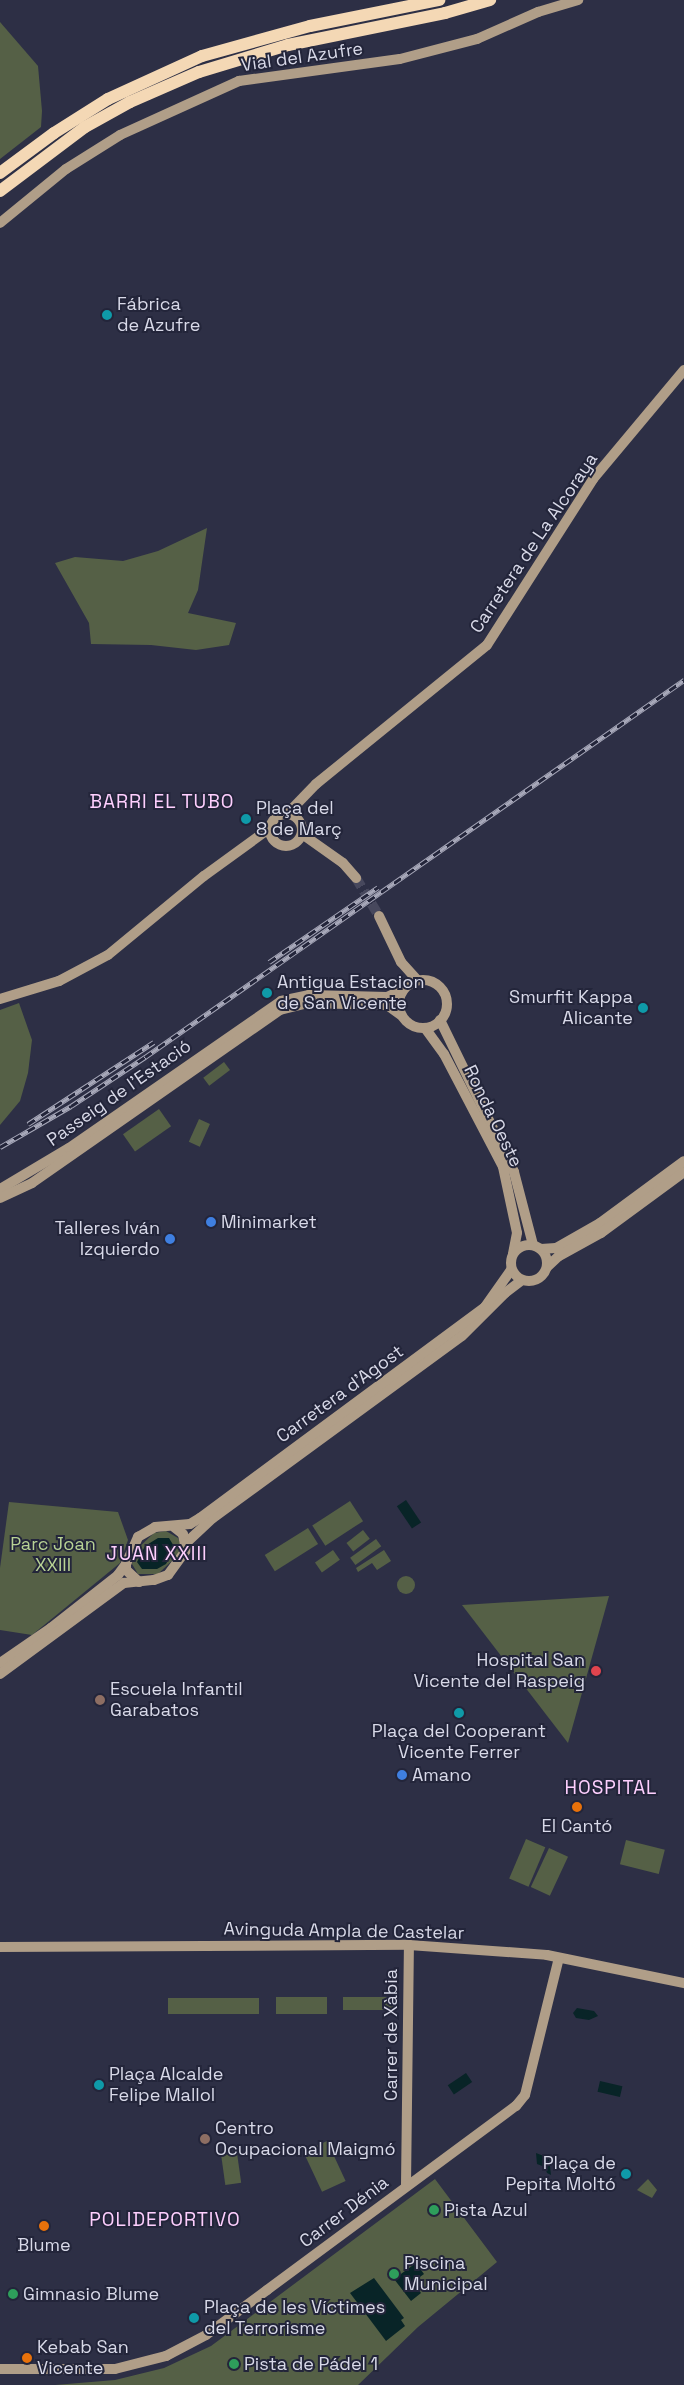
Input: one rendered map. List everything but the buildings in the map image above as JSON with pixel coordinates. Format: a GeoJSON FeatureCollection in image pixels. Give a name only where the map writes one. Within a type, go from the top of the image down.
{"type":"FeatureCollection","features":[{"type":"Feature","properties":{"kind":"highway"},"geometry":{"type":"LineString","coordinates":[[0,174],[101,103],[202,56],[310,26],[439,0]]}},
{"type":"Feature","properties":{"kind":"highway"},"geometry":{"type":"LineString","coordinates":[[0,191],[85,127],[130,102],[198,72],[288,45],[446,13],[490,0]]}},
{"type":"Feature","properties":{"kind":"main road","name":"Vial del Azufre"},"geometry":{"type":"LineString","coordinates":[[0,223],[66,169],[120,135],[239,81],[400,59],[477,39],[538,12],[578,0]]}},
{"type":"Feature","properties":{"kind":"main road","name":"Carretera de La Alcoraya"},"geometry":{"type":"LineString","coordinates":[[288,813],[316,784],[487,645],[593,479],[684,370]]}},
{"type":"Feature","properties":{"kind":"main road","name":"Carretera de La Alcoraya"},"geometry":{"type":"LineString","coordinates":[[299,819],[305,797]]}},
{"type":"Feature","properties":{"kind":"main road"},"geometry":{"type":"LineString","coordinates":[[0,999],[59,981],[108,955],[252,840],[270,828],[278,816],[288,813],[299,819],[300,838]]}},
{"type":"Feature","properties":{"kind":"main road"},"geometry":{"type":"LineString","coordinates":[[270,828],[271,838]]}},
{"type":"Feature","properties":{"kind":"main road"},"geometry":{"type":"LineString","coordinates":[[252,840],[271,838],[285,846],[300,838]]}},
{"type":"Feature","properties":{"kind":"main road"},"geometry":{"type":"LineString","coordinates":[[300,838],[343,863],[356,878]]}},
{"type":"Feature","properties":{"kind":"main road"},"geometry":{"type":"LineString","coordinates":[[379,916],[402,962],[417,980]]}},
{"type":"Feature","properties":{"kind":"main road"},"geometry":{"type":"LineString","coordinates":[[401,1015],[398,1001],[404,988],[402,962]]}},
{"type":"Feature","properties":{"kind":"main road"},"geometry":{"type":"LineString","coordinates":[[404,988],[417,980],[428,980],[438,984],[445,994],[447,1003],[440,1020],[425,1028]]}},
{"type":"Feature","properties":{"kind":"main road","name":"Passeig de l'Estació"},"geometry":{"type":"LineString","coordinates":[[0,1189],[69,1148],[281,1001],[309,995],[387,997],[404,988]]}},
{"type":"Feature","properties":{"kind":"main road","name":"Ronda Oeste"},"geometry":{"type":"LineString","coordinates":[[244,1036],[280,1010],[308,1003],[386,1005],[401,1015],[408,1024],[425,1028],[444,1054],[503,1167],[517,1233],[513,1254]]}},
{"type":"Feature","properties":{"kind":"main road","name":"Ronda Oeste"},"geometry":{"type":"LineString","coordinates":[[440,1020],[514,1172],[537,1247]]}},
{"type":"Feature","properties":{"kind":"main road","name":"Passeig de l'Estació"},"geometry":{"type":"LineString","coordinates":[[0,1198],[32,1183],[244,1036]]}},
{"type":"Feature","properties":{"kind":"main road"},"geometry":{"type":"LineString","coordinates":[[684,1161],[600,1223],[556,1248],[522,1246],[513,1254],[511,1270],[522,1280],[538,1279],[547,1266],[559,1256],[601,1233],[684,1172]]}},
{"type":"Feature","properties":{"kind":"main road"},"geometry":{"type":"LineString","coordinates":[[537,1247],[546,1257],[547,1266]]}},
{"type":"Feature","properties":{"kind":"main road","name":"Carretera d'Agost"},"geometry":{"type":"LineString","coordinates":[[187,1542],[195,1532],[325,1432],[437,1342],[485,1308],[511,1270]]}},
{"type":"Feature","properties":{"kind":"main road","name":"Carretera d'Agost"},"geometry":{"type":"LineString","coordinates":[[174,1527],[200,1518],[476,1326],[505,1293],[522,1280]]}},
{"type":"Feature","properties":{"kind":"main road"},"geometry":{"type":"LineString","coordinates":[[0,1663],[51,1628],[118,1575],[126,1564],[138,1537],[155,1527],[174,1527],[187,1542],[175,1568],[161,1578],[143,1582],[124,1583],[0,1674]]}},
{"type":"Feature","properties":{"kind":"main road"},"geometry":{"type":"LineString","coordinates":[[126,1564],[126,1570],[143,1582]]}},
{"type":"Feature","properties":{"kind":"main road","name":"Avinguda Ampla de Castelar"},"geometry":{"type":"LineString","coordinates":[[0,1947],[408,1945],[559,1958],[684,1983]]}},
{"type":"Feature","properties":{"kind":"main road","name":"Carrer de Xàbia"},"geometry":{"type":"LineString","coordinates":[[406,2185],[408,1945]]}},
{"type":"Feature","properties":{"kind":"main road","name":"Carrer Dénia"},"geometry":{"type":"LineString","coordinates":[[0,2369],[115,2369],[166,2356],[206,2335],[406,2185],[516,2106],[525,2095],[559,1958]]}},
{"type":"Feature","properties":{"kind":"green space"},"geometry":{"type":"Polygon","coordinates":[[[0,22],[38,66],[42,111],[41,127],[0,159],[0,22]]]}},
{"type":"Feature","properties":{"kind":"green space"},"geometry":{"type":"Polygon","coordinates":[[[207,528],[198,590],[188,613],[236,623],[229,645],[196,650],[151,645],[91,644],[89,623],[55,563],[75,557],[123,561],[158,551],[207,528]]]}},
{"type":"Feature","properties":{"kind":"green space"},"geometry":{"type":"Polygon","coordinates":[[[19,1003],[32,1040],[28,1073],[20,1101],[0,1125],[0,1010],[19,1003]]]}},
{"type":"Feature","properties":{"kind":"green space"},"geometry":{"type":"Polygon","coordinates":[[[224,1062],[230,1070],[209,1086],[203,1078],[224,1062]]]}},
{"type":"Feature","properties":{"kind":"green space"},"geometry":{"type":"Polygon","coordinates":[[[159,1109],[171,1126],[135,1151],[123,1134],[159,1109]]]}},
{"type":"Feature","properties":{"kind":"green space"},"geometry":{"type":"Polygon","coordinates":[[[199,1119],[210,1124],[200,1147],[189,1142],[199,1119]]]}},
{"type":"Feature","properties":{"kind":"green space"},"geometry":{"type":"Polygon","coordinates":[[[350,1501],[363,1521],[325,1546],[312,1526],[350,1501]]]}},
{"type":"Feature","properties":{"kind":"green space","name":"Parc Joan XXIII"},"geometry":{"type":"Polygon","coordinates":[[[9,1502],[118,1512],[128,1540],[120,1563],[32,1635],[0,1630],[0,1568],[9,1502]]]}},
{"type":"Feature","properties":{"kind":"green space"},"geometry":{"type":"Polygon","coordinates":[[[308,1528],[318,1544],[275,1571],[265,1555],[308,1528]]]}},
{"type":"Feature","properties":{"kind":"green space"},"geometry":{"type":"Polygon","coordinates":[[[363,1530],[370,1539],[353,1552],[346,1543],[363,1530]]]}},
{"type":"Feature","properties":{"kind":"green space"},"geometry":{"type":"Polygon","coordinates":[[[166,1531],[178,1538],[181,1545],[177,1556],[158,1574],[138,1574],[132,1564],[136,1550],[154,1533],[166,1531]]]}},
{"type":"Feature","properties":{"kind":"green space"},"geometry":{"type":"Polygon","coordinates":[[[376,1539],[381,1546],[355,1565],[350,1558],[376,1539]]]}},
{"type":"Feature","properties":{"kind":"green space"},"geometry":{"type":"Polygon","coordinates":[[[333,1550],[340,1560],[322,1572],[315,1563],[333,1550]]]}},
{"type":"Feature","properties":{"kind":"green space"},"geometry":{"type":"Polygon","coordinates":[[[384,1550],[391,1561],[377,1570],[372,1563],[358,1572],[356,1568],[384,1550]]]}},
{"type":"Feature","properties":{"kind":"green space"},"geometry":{"type":"Polygon","coordinates":[[[406,1576],[412,1579],[415,1585],[412,1591],[406,1594],[400,1591],[397,1585],[400,1579],[406,1576]]]}},
{"type":"Feature","properties":{"kind":"green space"},"geometry":{"type":"Polygon","coordinates":[[[609,1596],[568,1743],[462,1605],[609,1596]]]}},
{"type":"Feature","properties":{"kind":"green space"},"geometry":{"type":"Polygon","coordinates":[[[526,1839],[545,1847],[529,1887],[509,1879],[526,1839]]]}},
{"type":"Feature","properties":{"kind":"green space"},"geometry":{"type":"Polygon","coordinates":[[[626,1840],[665,1850],[659,1874],[620,1864],[626,1840]]]}},
{"type":"Feature","properties":{"kind":"green space"},"geometry":{"type":"Polygon","coordinates":[[[549,1848],[568,1857],[550,1896],[531,1887],[549,1848]]]}},
{"type":"Feature","properties":{"kind":"green space"},"geometry":{"type":"Polygon","coordinates":[[[276,1997],[327,1997],[327,2014],[276,2014],[276,1997]]]}},
{"type":"Feature","properties":{"kind":"green space"},"geometry":{"type":"Polygon","coordinates":[[[343,1997],[395,1997],[395,2010],[343,2010],[343,1997]]]}},
{"type":"Feature","properties":{"kind":"green space"},"geometry":{"type":"Polygon","coordinates":[[[168,1998],[259,1998],[259,2014],[168,2014],[168,1998]]]}},
{"type":"Feature","properties":{"kind":"green space"},"geometry":{"type":"Polygon","coordinates":[[[327,2141],[346,2181],[322,2192],[303,2152],[327,2141]]]}},
{"type":"Feature","properties":{"kind":"green space"},"geometry":{"type":"Polygon","coordinates":[[[237,2153],[241,2183],[225,2185],[221,2155],[237,2153]]]}},
{"type":"Feature","properties":{"kind":"green space"},"geometry":{"type":"Polygon","coordinates":[[[435,2179],[497,2262],[418,2327],[358,2385],[55,2385],[115,2380],[164,2368],[211,2346],[435,2179]]]}},
{"type":"Feature","properties":{"kind":"green space"},"geometry":{"type":"Polygon","coordinates":[[[648,2179],[657,2190],[652,2198],[637,2190],[648,2179]]]}},
{"type":"Feature","properties":{"kind":"shaded area"},"geometry":{"type":"Polygon","coordinates":[[[406,1500],[421,1522],[412,1529],[397,1506],[406,1500]]]}},
{"type":"Feature","properties":{"kind":"shaded area"},"geometry":{"type":"Polygon","coordinates":[[[158,1538],[169,1538],[175,1548],[166,1564],[157,1569],[142,1569],[137,1562],[145,1546],[158,1538]]]}},
{"type":"Feature","properties":{"kind":"shaded area"},"geometry":{"type":"Polygon","coordinates":[[[577,2008],[594,2011],[598,2016],[589,2020],[576,2018],[573,2013],[577,2008]]]}},
{"type":"Feature","properties":{"kind":"shaded area"},"geometry":{"type":"Polygon","coordinates":[[[466,2073],[472,2082],[454,2094],[448,2085],[466,2073]]]}},
{"type":"Feature","properties":{"kind":"shaded area"},"geometry":{"type":"Polygon","coordinates":[[[600,2081],[622,2086],[620,2097],[598,2092],[600,2081]]]}},
{"type":"Feature","properties":{"kind":"shaded area"},"geometry":{"type":"Polygon","coordinates":[[[536,2153],[549,2158],[551,2175],[547,2173],[545,2167],[537,2164],[536,2153]]]}},
{"type":"Feature","properties":{"kind":"shaded area"},"geometry":{"type":"Polygon","coordinates":[[[416,2263],[424,2274],[413,2282],[421,2293],[411,2301],[394,2279],[416,2263]]]}},
{"type":"Feature","properties":{"kind":"shaded area"},"geometry":{"type":"Polygon","coordinates":[[[374,2278],[404,2318],[401,2320],[405,2326],[386,2341],[350,2293],[374,2278]]]}},
{"type":"Feature","properties":{"kind":"tunnel"},"geometry":{"type":"LineString","coordinates":[[356,878],[379,916]]}},
{"type":"Feature","properties":{"kind":"railway"},"geometry":{"type":"LineString","coordinates":[[0,1147],[71,1106],[145,1057],[684,680]]}},
{"type":"Feature","properties":{"kind":"railway"},"geometry":{"type":"LineString","coordinates":[[269,962],[378,887]]}},
{"type":"Feature","properties":{"kind":"railway"},"geometry":{"type":"LineString","coordinates":[[28,1124],[154,1042]]}},
{"type":"Feature","properties":{"kind":"place","name":"Fábrica de Azufre"},"geometry":{"type":"Point","coordinates":[107,315]}},
{"type":"Feature","properties":{"kind":"place","name":"Plaça del 8 de Març"},"geometry":{"type":"Point","coordinates":[246,819]}},
{"type":"Feature","properties":{"kind":"place","name":"Antigua Estacion de San Vicente"},"geometry":{"type":"Point","coordinates":[267,993]}},
{"type":"Feature","properties":{"kind":"place","name":"Smurfit Kappa Alicante"},"geometry":{"type":"Point","coordinates":[643,1008]}},
{"type":"Feature","properties":{"kind":"place","name":"Minimarket"},"geometry":{"type":"Point","coordinates":[211,1222]}},
{"type":"Feature","properties":{"kind":"place","name":"Talleres Iván Izquierdo"},"geometry":{"type":"Point","coordinates":[170,1239]}},
{"type":"Feature","properties":{"kind":"place","name":"Hospital San Vicente del Raspeig"},"geometry":{"type":"Point","coordinates":[596,1671]}},
{"type":"Feature","properties":{"kind":"place","name":"Escuela Infantil Garabatos"},"geometry":{"type":"Point","coordinates":[100,1700]}},
{"type":"Feature","properties":{"kind":"place","name":"Plaça del Cooperant Vicente Ferrer"},"geometry":{"type":"Point","coordinates":[459,1713]}},
{"type":"Feature","properties":{"kind":"place","name":"Amano"},"geometry":{"type":"Point","coordinates":[402,1775]}},
{"type":"Feature","properties":{"kind":"place","name":"El Cantó"},"geometry":{"type":"Point","coordinates":[577,1807]}},
{"type":"Feature","properties":{"kind":"place","name":"Plaça Alcalde Felipe Mallol"},"geometry":{"type":"Point","coordinates":[99,2085]}},
{"type":"Feature","properties":{"kind":"place","name":"Centro Ocupacional Maigmó"},"geometry":{"type":"Point","coordinates":[205,2139]}},
{"type":"Feature","properties":{"kind":"place","name":"Plaça de Pepita Moltó"},"geometry":{"type":"Point","coordinates":[626,2174]}},
{"type":"Feature","properties":{"kind":"place","name":"Pista Azul"},"geometry":{"type":"Point","coordinates":[434,2210]}},
{"type":"Feature","properties":{"kind":"place","name":"Blume"},"geometry":{"type":"Point","coordinates":[44,2226]}},
{"type":"Feature","properties":{"kind":"place","name":"Piscina Municipal"},"geometry":{"type":"Point","coordinates":[394,2274]}},
{"type":"Feature","properties":{"kind":"place","name":"Gimnasio Blume"},"geometry":{"type":"Point","coordinates":[13,2294]}},
{"type":"Feature","properties":{"kind":"place","name":"Plaça de les Víctimes del Terrorisme"},"geometry":{"type":"Point","coordinates":[194,2318]}},
{"type":"Feature","properties":{"kind":"place","name":"Kebab San Vicente"},"geometry":{"type":"Point","coordinates":[27,2358]}},
{"type":"Feature","properties":{"kind":"place","name":"Pista de Pádel 1"},"geometry":{"type":"Point","coordinates":[234,2364]}},
{"type":"Feature","properties":{"kind":"district","name":"BARRI EL TUBO"},"geometry":{"type":"Point","coordinates":[162,802]}},
{"type":"Feature","properties":{"kind":"district","name":"JUAN XXIII"},"geometry":{"type":"Point","coordinates":[157,1554]}},
{"type":"Feature","properties":{"kind":"district","name":"HOSPITAL"},"geometry":{"type":"Point","coordinates":[611,1788]}},
{"type":"Feature","properties":{"kind":"district","name":"POLIDEPORTIVO"},"geometry":{"type":"Point","coordinates":[165,2220]}}]}
